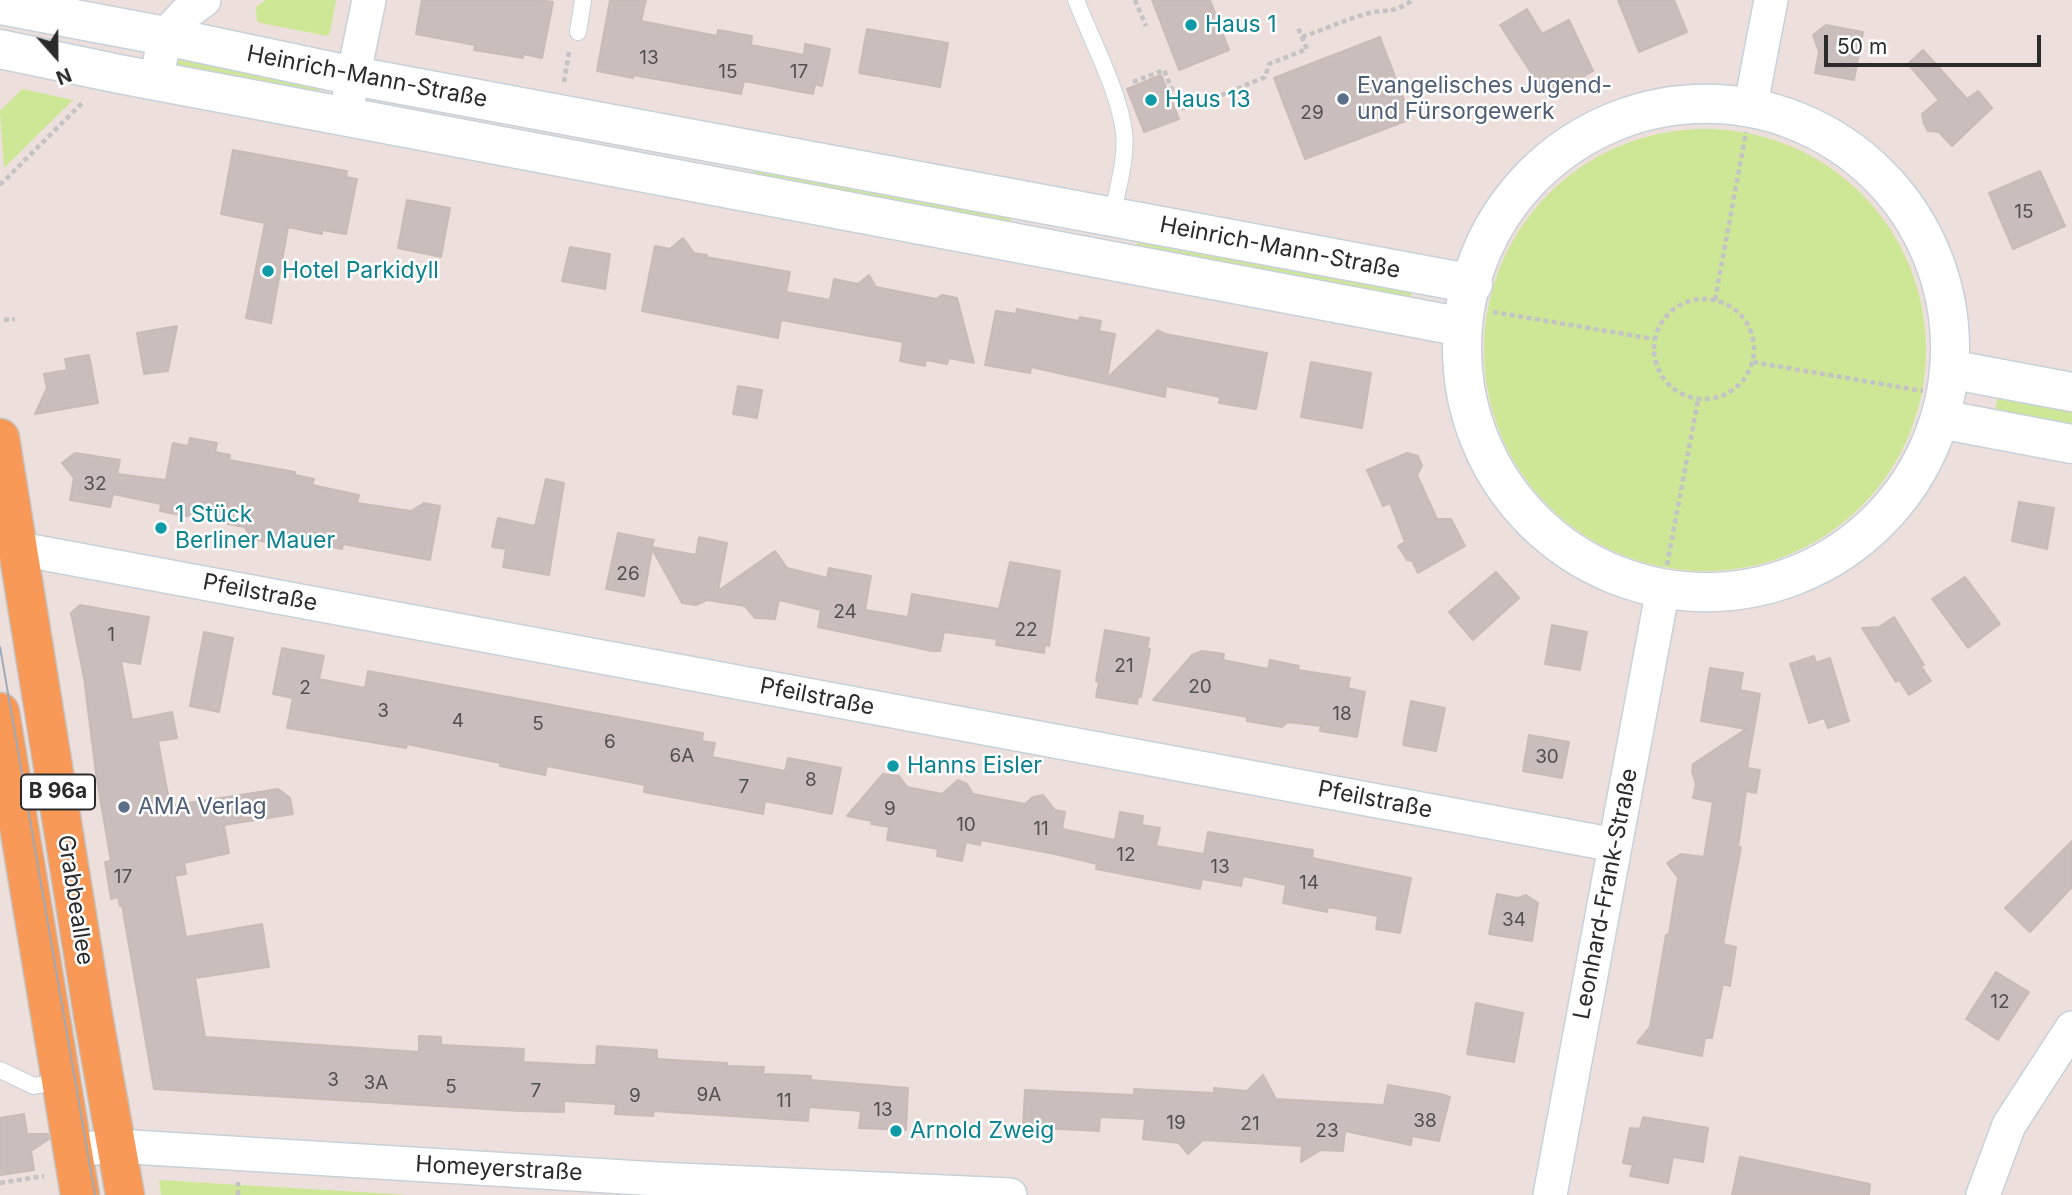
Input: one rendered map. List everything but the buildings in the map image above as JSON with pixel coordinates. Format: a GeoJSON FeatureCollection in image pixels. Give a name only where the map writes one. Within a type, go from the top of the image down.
{"type":"FeatureCollection","features":[{"type":"Feature","properties":{"kind":"main road","name":"Heinrich-Mann-Straße"},"geometry":{"type":"LineString","coordinates":[[0,5],[354,76],[1100,215],[1468,306]]}},
{"type":"Feature","properties":{"kind":"main road","name":"Heinrich-Mann-Straße"},"geometry":{"type":"LineString","coordinates":[[0,49],[345,117],[1080,255],[1468,306]]}},
{"type":"Feature","properties":{"kind":"main road"},"geometry":{"type":"LineString","coordinates":[[1709,100],[1751,104],[1790,116],[1828,136],[1856,155],[1884,179],[1910,215],[1928,253],[1947,317],[1944,394],[1921,464],[1892,506],[1838,553],[1771,583],[1717,595],[1662,594],[1596,570],[1528,519],[1497,478],[1471,422],[1463,371],[1468,306],[1487,246],[1507,206],[1543,166],[1594,130],[1660,107],[1709,100]]}},
{"type":"Feature","properties":{"kind":"main road"},"geometry":{"type":"LineString","coordinates":[[1944,394],[2072,392]]}},
{"type":"Feature","properties":{"kind":"main road"},"geometry":{"type":"LineString","coordinates":[[1944,394],[2072,444]]}},
{"type":"Feature","properties":{"kind":"main road","name":"Grabbeallee"},"geometry":{"type":"LineString","coordinates":[[0,438],[12,558],[90,1001],[84,1162]]}},
{"type":"Feature","properties":{"kind":"main road","name":"Grabbeallee"},"geometry":{"type":"LineString","coordinates":[[0,712],[61,1081],[84,1162],[125,1195]]}},
{"type":"Feature","properties":{"kind":"street"},"geometry":{"type":"LineString","coordinates":[[156,80],[165,36],[186,13],[204,0]]}},
{"type":"Feature","properties":{"kind":"street"},"geometry":{"type":"LineString","coordinates":[[345,117],[369,0]]}},
{"type":"Feature","properties":{"kind":"street"},"geometry":{"type":"LineString","coordinates":[[1751,104],[1770,0]]}},
{"type":"Feature","properties":{"kind":"street"},"geometry":{"type":"LineString","coordinates":[[727,188],[734,147]]}},
{"type":"Feature","properties":{"kind":"street"},"geometry":{"type":"LineString","coordinates":[[1080,255],[1100,215]]}},
{"type":"Feature","properties":{"kind":"street","name":"Pfeilstraße"},"geometry":{"type":"LineString","coordinates":[[12,558],[1615,845]]}},
{"type":"Feature","properties":{"kind":"street","name":"Leonhard-Frank-Straße"},"geometry":{"type":"LineString","coordinates":[[1550,1195],[1662,594]]}},
{"type":"Feature","properties":{"kind":"street"},"geometry":{"type":"LineString","coordinates":[[1983,1195],[2009,1125],[2072,1028]]}},
{"type":"Feature","properties":{"kind":"street","name":"Homeyerstraße"},"geometry":{"type":"LineString","coordinates":[[84,1162],[656,1187],[1010,1195]]}},
{"type":"Feature","properties":{"kind":"lane"},"geometry":{"type":"LineString","coordinates":[[578,32],[583,0]]}},
{"type":"Feature","properties":{"kind":"lane"},"geometry":{"type":"LineString","coordinates":[[1076,0],[1112,90],[1124,132],[1124,151],[1100,215]]}},
{"type":"Feature","properties":{"kind":"lane"},"geometry":{"type":"LineString","coordinates":[[12,558],[23,676],[84,1162],[109,1195]]}},
{"type":"Feature","properties":{"kind":"lane"},"geometry":{"type":"LineString","coordinates":[[0,1070],[34,1086],[61,1081]]}},
{"type":"Feature","properties":{"kind":"path"},"geometry":{"type":"LineString","coordinates":[[1135,0],[1146,26]]}},
{"type":"Feature","properties":{"kind":"path"},"geometry":{"type":"LineString","coordinates":[[1302,37],[1369,13],[1400,9],[1413,0]]}},
{"type":"Feature","properties":{"kind":"path"},"geometry":{"type":"LineString","coordinates":[[1112,90],[1164,70],[1178,110],[1205,102],[1265,77],[1269,64],[1307,49],[1298,28]]}},
{"type":"Feature","properties":{"kind":"path"},"geometry":{"type":"LineString","coordinates":[[0,185],[87,98]]}},
{"type":"Feature","properties":{"kind":"path"},"geometry":{"type":"LineString","coordinates":[[1715,300],[1751,104]]}},
{"type":"Feature","properties":{"kind":"path"},"geometry":{"type":"LineString","coordinates":[[1702,299],[1715,300],[1728,304],[1748,323],[1753,335],[1753,362],[1748,375],[1732,391],[1713,400],[1698,400],[1682,395],[1668,385],[1659,372],[1654,356],[1654,339],[1659,327],[1676,307],[1702,299]]}},
{"type":"Feature","properties":{"kind":"path"},"geometry":{"type":"LineString","coordinates":[[1468,306],[1654,339]]}},
{"type":"Feature","properties":{"kind":"path"},"geometry":{"type":"LineString","coordinates":[[4,320],[15,319]]}},
{"type":"Feature","properties":{"kind":"path"},"geometry":{"type":"LineString","coordinates":[[1753,362],[1944,394]]}},
{"type":"Feature","properties":{"kind":"path"},"geometry":{"type":"LineString","coordinates":[[1662,594],[1698,400]]}},
{"type":"Feature","properties":{"kind":"path"},"geometry":{"type":"LineString","coordinates":[[0,1183],[84,1162]]}},
{"type":"Feature","properties":{"kind":"path"},"geometry":{"type":"LineString","coordinates":[[238,1184],[238,1195]]}},
{"type":"Feature","properties":{"kind":"green space"},"geometry":{"type":"Polygon","coordinates":[[[266,0],[336,0],[330,33],[327,36],[257,21],[256,7],[266,0]]]}},
{"type":"Feature","properties":{"kind":"green space"},"geometry":{"type":"Polygon","coordinates":[[[179,57],[320,82],[318,98],[174,71],[179,57]]]}},
{"type":"Feature","properties":{"kind":"green space"},"geometry":{"type":"Polygon","coordinates":[[[22,89],[73,100],[4,168],[0,111],[22,89]]]}},
{"type":"Feature","properties":{"kind":"green space"},"geometry":{"type":"Polygon","coordinates":[[[1705,129],[1748,133],[1790,146],[1828,166],[1861,194],[1889,227],[1909,265],[1922,307],[1926,350],[1922,393],[1909,435],[1889,473],[1861,506],[1828,534],[1790,554],[1748,567],[1705,571],[1662,567],[1620,554],[1582,534],[1549,506],[1521,473],[1501,435],[1488,393],[1484,350],[1488,307],[1501,265],[1521,227],[1549,194],[1582,166],[1620,146],[1662,133],[1705,129]]]}},
{"type":"Feature","properties":{"kind":"green space"},"geometry":{"type":"Polygon","coordinates":[[[755,169],[1013,207],[1009,232],[753,175],[755,169]]]}},
{"type":"Feature","properties":{"kind":"green space"},"geometry":{"type":"Polygon","coordinates":[[[1144,231],[1413,281],[1409,307],[1131,254],[1144,231]]]}},
{"type":"Feature","properties":{"kind":"green space"},"geometry":{"type":"Polygon","coordinates":[[[1999,391],[2072,404],[2072,431],[1994,417],[1999,391]]]}},
{"type":"Feature","properties":{"kind":"green space"},"geometry":{"type":"Polygon","coordinates":[[[159,1180],[409,1195],[161,1195],[159,1180]]]}},
{"type":"Feature","properties":{"kind":"tram line"},"geometry":{"type":"LineString","coordinates":[[0,647],[95,1195]]}},
{"type":"Feature","properties":{"kind":"place","name":"Haus 1"},"geometry":{"type":"Point","coordinates":[1191,25]}},
{"type":"Feature","properties":{"kind":"place","name":"Evangelisches Jugend- und Fürsorgewerk"},"geometry":{"type":"Point","coordinates":[1343,99]}},
{"type":"Feature","properties":{"kind":"place","name":"Haus 13"},"geometry":{"type":"Point","coordinates":[1151,100]}},
{"type":"Feature","properties":{"kind":"place","name":"Hotel Parkidyll"},"geometry":{"type":"Point","coordinates":[268,271]}},
{"type":"Feature","properties":{"kind":"place","name":"1 Stück Berliner Mauer"},"geometry":{"type":"Point","coordinates":[161,528]}},
{"type":"Feature","properties":{"kind":"place","name":"Hanns Eisler"},"geometry":{"type":"Point","coordinates":[893,766]}},
{"type":"Feature","properties":{"kind":"place","name":"AMA Verlag"},"geometry":{"type":"Point","coordinates":[124,807]}},
{"type":"Feature","properties":{"kind":"place","name":"Arnold Zweig"},"geometry":{"type":"Point","coordinates":[896,1131]}}]}
